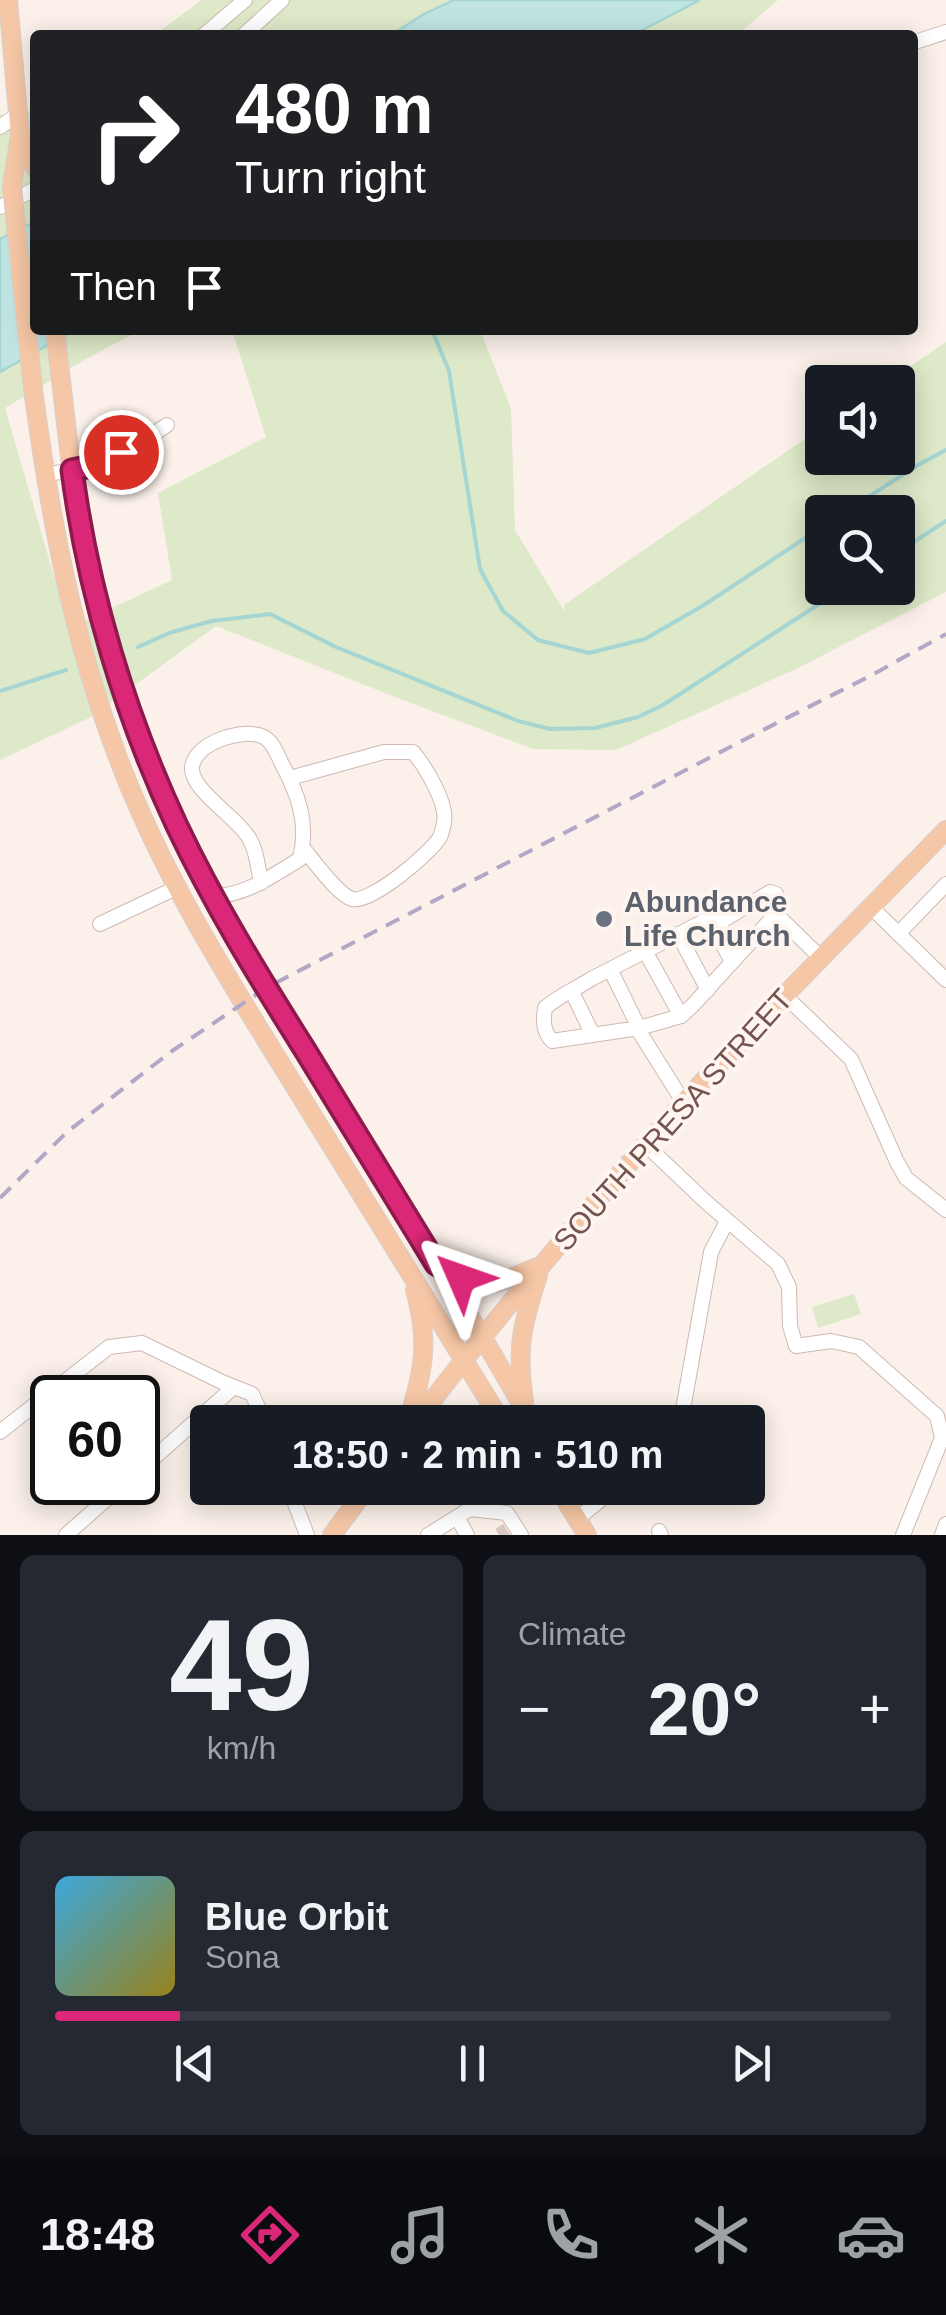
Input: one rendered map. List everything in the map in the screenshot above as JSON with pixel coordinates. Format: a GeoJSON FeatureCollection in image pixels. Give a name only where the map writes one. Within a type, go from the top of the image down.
{"type":"FeatureCollection","features":[{"type":"Feature","properties":{"kind":"main road"},"geometry":{"type":"LineString","coordinates":[[8,0],[20,136],[12,186],[44,475],[67,595],[104,721],[143,818],[212,953],[492,1405]]}},
{"type":"Feature","properties":{"kind":"main road"},"geometry":{"type":"LineString","coordinates":[[20,136],[30,157]]}},
{"type":"Feature","properties":{"kind":"main road"},"geometry":{"type":"LineString","coordinates":[[56,335],[72,470],[94,588],[142,742],[176,824],[256,972],[522,1405]]}},
{"type":"Feature","properties":{"kind":"main road","name":"SOUTH PRESA STREET"},"geometry":{"type":"LineString","coordinates":[[426,1405],[646,1145],[820,957],[946,830]]}},
{"type":"Feature","properties":{"kind":"main road"},"geometry":{"type":"LineString","coordinates":[[189,908],[213,896]]}},
{"type":"Feature","properties":{"kind":"main road"},"geometry":{"type":"LineString","coordinates":[[436,1264],[475,1284],[500,1282],[542,1265]]}},
{"type":"Feature","properties":{"kind":"main road"},"geometry":{"type":"LineString","coordinates":[[526,1405],[519,1364],[520,1344],[542,1265]]}},
{"type":"Feature","properties":{"kind":"main road"},"geometry":{"type":"LineString","coordinates":[[409,1270],[425,1340],[415,1405]]}},
{"type":"Feature","properties":{"kind":"main road"},"geometry":{"type":"LineString","coordinates":[[332,1535],[354,1505]]}},
{"type":"Feature","properties":{"kind":"main road"},"geometry":{"type":"LineString","coordinates":[[568,1505],[582,1527]]}},
{"type":"Feature","properties":{"kind":"street"},"geometry":{"type":"LineString","coordinates":[[210,30],[245,0]]}},
{"type":"Feature","properties":{"kind":"street"},"geometry":{"type":"LineString","coordinates":[[254,0],[266,15]]}},
{"type":"Feature","properties":{"kind":"street"},"geometry":{"type":"LineString","coordinates":[[250,30],[282,0]]}},
{"type":"Feature","properties":{"kind":"street"},"geometry":{"type":"LineString","coordinates":[[918,42],[946,32]]}},
{"type":"Feature","properties":{"kind":"street"},"geometry":{"type":"LineString","coordinates":[[0,127],[18,114]]}},
{"type":"Feature","properties":{"kind":"street"},"geometry":{"type":"LineString","coordinates":[[0,207],[30,192]]}},
{"type":"Feature","properties":{"kind":"street"},"geometry":{"type":"LineString","coordinates":[[44,475],[96,465],[167,425]]}},
{"type":"Feature","properties":{"kind":"street"},"geometry":{"type":"LineString","coordinates":[[213,896],[230,896],[261,883],[300,858],[303,848],[301,806],[270,742],[256,735],[235,736],[201,750],[193,762],[193,774],[210,798],[252,841],[261,883]]}},
{"type":"Feature","properties":{"kind":"street"},"geometry":{"type":"LineString","coordinates":[[290,778],[384,752],[413,752],[422,762],[445,816],[439,838],[400,876],[356,901],[346,897],[303,848]]}},
{"type":"Feature","properties":{"kind":"street"},"geometry":{"type":"LineString","coordinates":[[898,934],[946,884]]}},
{"type":"Feature","properties":{"kind":"street"},"geometry":{"type":"LineString","coordinates":[[100,924],[178,887]]}},
{"type":"Feature","properties":{"kind":"street"},"geometry":{"type":"LineString","coordinates":[[770,892],[776,894],[776,914],[681,1016],[639,1028],[552,1041],[544,1030],[545,1008],[554,1000],[709,918],[718,914],[722,921],[770,892]]}},
{"type":"Feature","properties":{"kind":"street"},"geometry":{"type":"LineString","coordinates":[[870,907],[946,980]]}},
{"type":"Feature","properties":{"kind":"street"},"geometry":{"type":"LineString","coordinates":[[776,914],[820,957]]}},
{"type":"Feature","properties":{"kind":"street"},"geometry":{"type":"LineString","coordinates":[[709,918],[732,962]]}},
{"type":"Feature","properties":{"kind":"street"},"geometry":{"type":"LineString","coordinates":[[678,934],[708,990]]}},
{"type":"Feature","properties":{"kind":"street"},"geometry":{"type":"LineString","coordinates":[[645,952],[681,1016]]}},
{"type":"Feature","properties":{"kind":"street"},"geometry":{"type":"LineString","coordinates":[[610,970],[640,1033],[684,1103]]}},
{"type":"Feature","properties":{"kind":"street"},"geometry":{"type":"LineString","coordinates":[[572,992],[592,1035]]}},
{"type":"Feature","properties":{"kind":"street"},"geometry":{"type":"LineString","coordinates":[[784,996],[850,1059],[906,1178],[946,1210]]}},
{"type":"Feature","properties":{"kind":"street"},"geometry":{"type":"LineString","coordinates":[[646,1145],[778,1264],[788,1287],[790,1326],[796,1346],[831,1341],[859,1348],[937,1416],[942,1438],[903,1535]]}},
{"type":"Feature","properties":{"kind":"street"},"geometry":{"type":"LineString","coordinates":[[684,1405],[711,1252],[727,1221]]}},
{"type":"Feature","properties":{"kind":"street"},"geometry":{"type":"LineString","coordinates":[[0,1432],[109,1348],[142,1343],[252,1394],[257,1405]]}},
{"type":"Feature","properties":{"kind":"street"},"geometry":{"type":"LineString","coordinates":[[160,1453],[234,1387]]}},
{"type":"Feature","properties":{"kind":"street"},"geometry":{"type":"LineString","coordinates":[[66,1535],[100,1505]]}},
{"type":"Feature","properties":{"kind":"street"},"geometry":{"type":"LineString","coordinates":[[296,1505],[306,1535]]}},
{"type":"Feature","properties":{"kind":"street"},"geometry":{"type":"LineString","coordinates":[[582,1527],[601,1505]]}},
{"type":"Feature","properties":{"kind":"street"},"geometry":{"type":"LineString","coordinates":[[428,1535],[470,1509],[507,1512],[515,1530]]}},
{"type":"Feature","properties":{"kind":"street"},"geometry":{"type":"LineString","coordinates":[[456,1517],[467,1535]]}},
{"type":"Feature","properties":{"kind":"street"},"geometry":{"type":"LineString","coordinates":[[942,1535],[946,1524]]}},
{"type":"Feature","properties":{"kind":"green space"},"geometry":{"type":"Polygon","coordinates":[[[202,0],[778,0],[743,30],[161,30],[202,0]]]}},
{"type":"Feature","properties":{"kind":"green space"},"geometry":{"type":"Polygon","coordinates":[[[30,111],[30,335],[132,335],[5,408],[69,628],[172,580],[158,493],[266,437],[234,335],[482,335],[511,409],[515,530],[564,611],[564,605],[805,439],[805,475],[915,475],[912,365],[946,342],[946,592],[796,669],[616,750],[533,749],[216,626],[91,717],[0,760],[0,115],[30,111]]]}},
{"type":"Feature","properties":{"kind":"green space"},"geometry":{"type":"Polygon","coordinates":[[[854,1294],[861,1314],[818,1328],[812,1307],[854,1294]]]}},
{"type":"Feature","properties":{"kind":"water"},"geometry":{"type":"Polygon","coordinates":[[[454,0],[700,0],[643,30],[399,30],[454,0]]]}},
{"type":"Feature","properties":{"kind":"water"},"geometry":{"type":"Polygon","coordinates":[[[30,224],[30,335],[65,335],[0,372],[0,239],[30,224]]]}},
{"type":"Feature","properties":{"kind":"waterway"},"geometry":{"type":"LineString","coordinates":[[434,335],[449,371],[480,569],[503,611],[538,640],[589,653],[645,639],[805,538]]}},
{"type":"Feature","properties":{"kind":"waterway"},"geometry":{"type":"LineString","coordinates":[[871,495],[946,450]]}},
{"type":"Feature","properties":{"kind":"waterway"},"geometry":{"type":"LineString","coordinates":[[915,541],[946,521]]}},
{"type":"Feature","properties":{"kind":"waterway"},"geometry":{"type":"LineString","coordinates":[[138,647],[212,621],[270,614],[336,647],[518,721],[550,729],[595,728],[638,717],[663,705],[818,605]]}},
{"type":"Feature","properties":{"kind":"waterway"},"geometry":{"type":"LineString","coordinates":[[0,691],[66,670]]}},
{"type":"Feature","properties":{"kind":"tunnel"},"geometry":{"type":"LineString","coordinates":[[499,1535],[507,1530]]}},
{"type":"Feature","properties":{"kind":"railway"},"geometry":{"type":"LineString","coordinates":[[0,1198],[67,1132],[172,1051],[266,988],[946,634]]}},
{"type":"Feature","properties":{"kind":"place","name":"Abundance Life Church"},"geometry":{"type":"Point","coordinates":[604,919]}},
{"type":"Feature","properties":{"kind":"route"},"geometry":{"type":"LineString","coordinates":[[121,452],[96,465],[72,470],[94,588],[142,742],[176,824],[236,940],[436,1264],[461,1278]]}}]}
